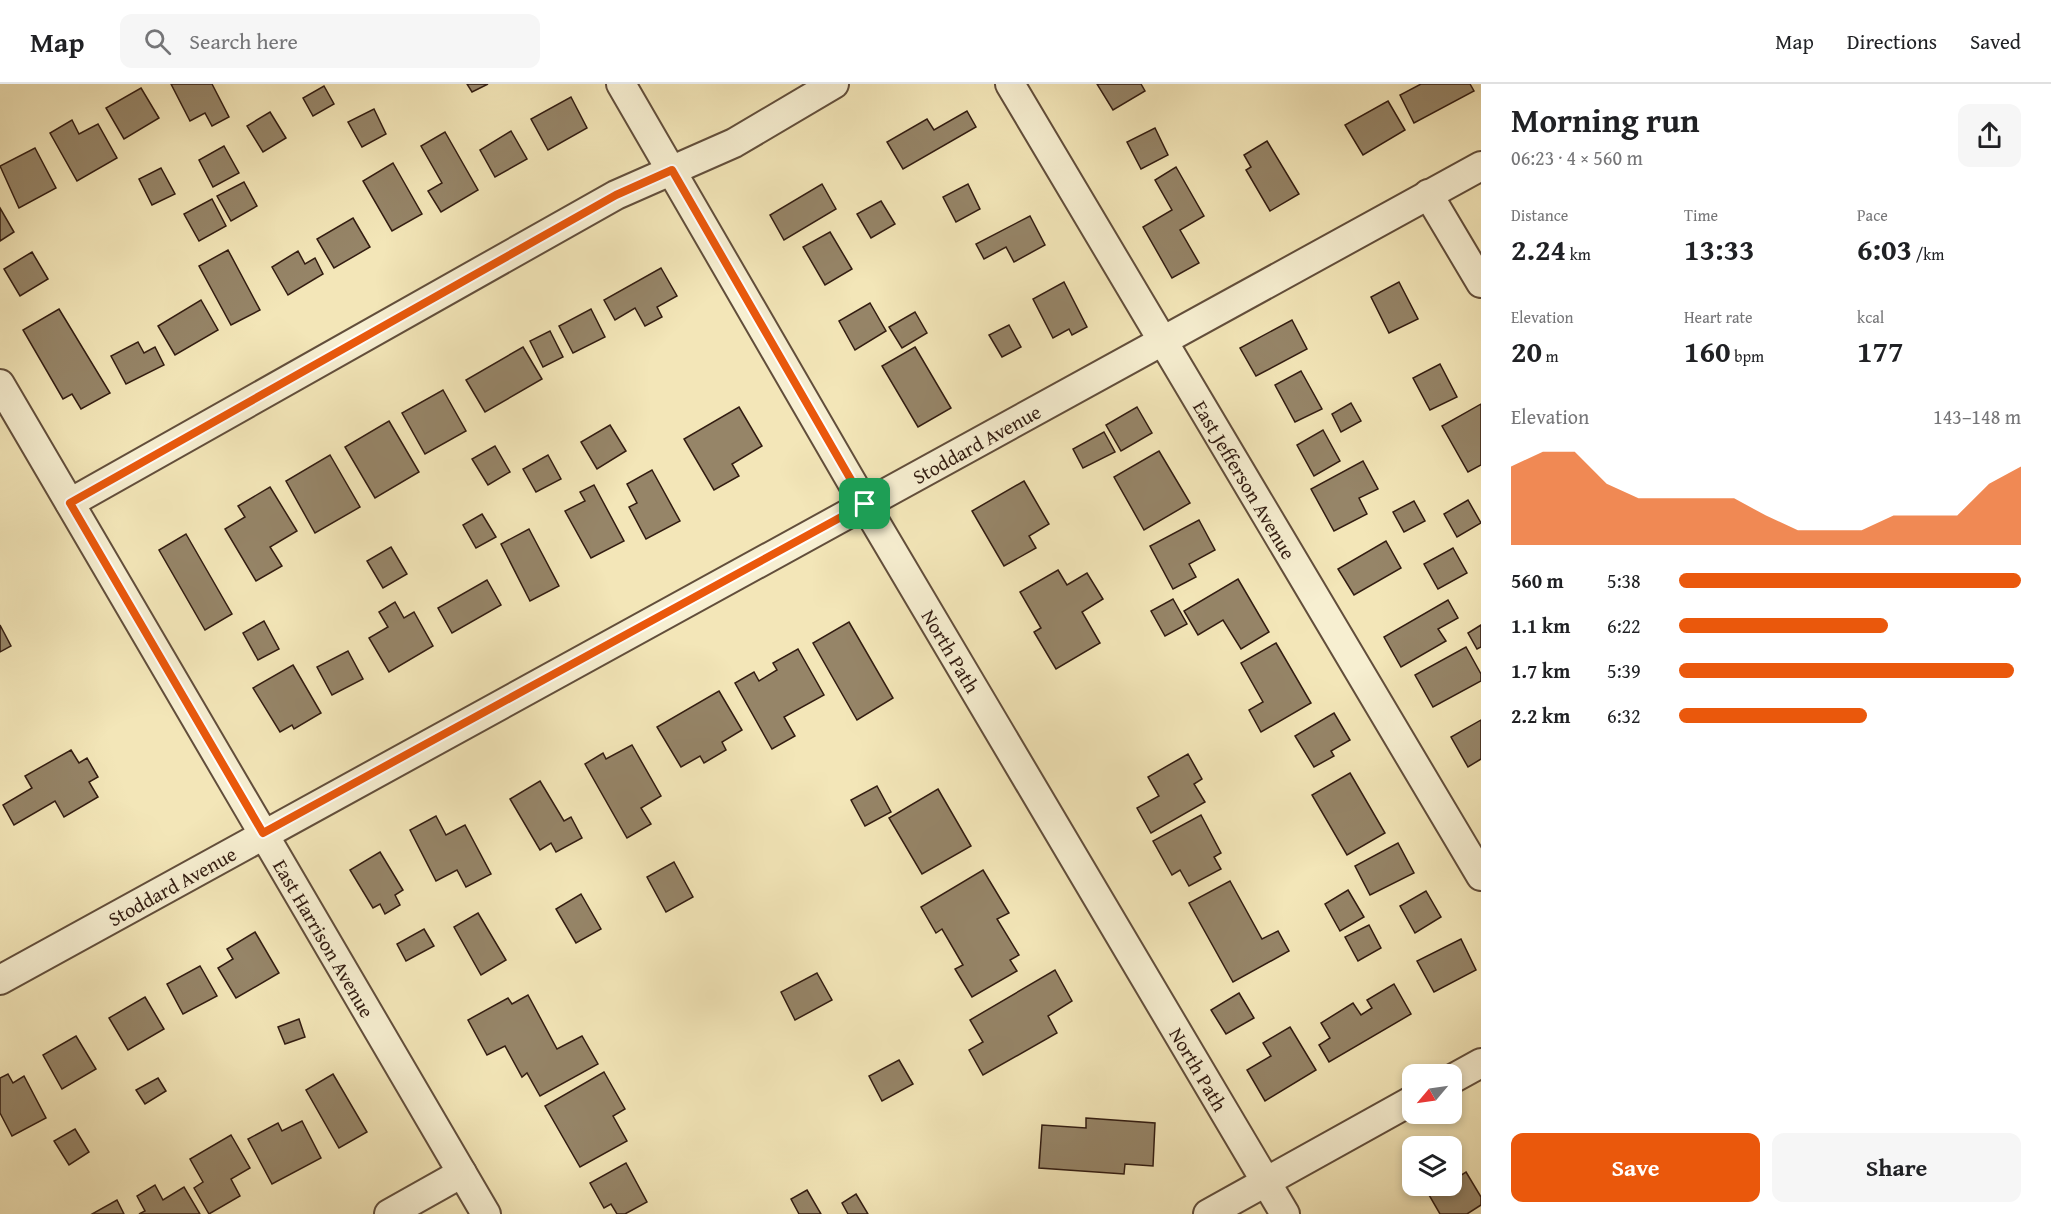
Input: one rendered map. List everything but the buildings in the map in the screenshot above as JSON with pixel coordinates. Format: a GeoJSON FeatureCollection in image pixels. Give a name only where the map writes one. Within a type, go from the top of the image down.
{"type":"FeatureCollection","features":[{"type":"Feature","properties":{"kind":"street","name":"North Path"},"geometry":{"type":"LineString","coordinates":[[621,84],[865,504],[1285,1214]]}},
{"type":"Feature","properties":{"kind":"street"},"geometry":{"type":"LineString","coordinates":[[70,503],[616,195],[734,143],[834,84]]}},
{"type":"Feature","properties":{"kind":"street","name":"East Jefferson Avenue"},"geometry":{"type":"LineString","coordinates":[[1010,84],[1481,876]]}},
{"type":"Feature","properties":{"kind":"street","name":"Stoddard Avenue"},"geometry":{"type":"LineString","coordinates":[[0,980],[263,833],[1481,166]]}},
{"type":"Feature","properties":{"kind":"street"},"geometry":{"type":"LineString","coordinates":[[1428,194],[1481,283]]}},
{"type":"Feature","properties":{"kind":"street","name":"East Harrison Avenue"},"geometry":{"type":"LineString","coordinates":[[0,384],[486,1214]]}},
{"type":"Feature","properties":{"kind":"street"},"geometry":{"type":"LineString","coordinates":[[1462,1073],[1481,1062]]}},
{"type":"Feature","properties":{"kind":"street"},"geometry":{"type":"LineString","coordinates":[[1208,1214],[1402,1106]]}},
{"type":"Feature","properties":{"kind":"street"},"geometry":{"type":"LineString","coordinates":[[389,1214],[462,1173]]}},
{"type":"Feature","properties":{"kind":"route"},"geometry":{"type":"LineString","coordinates":[[672,170],[865,504],[263,833],[70,503],[616,195],[672,170]]}}]}
